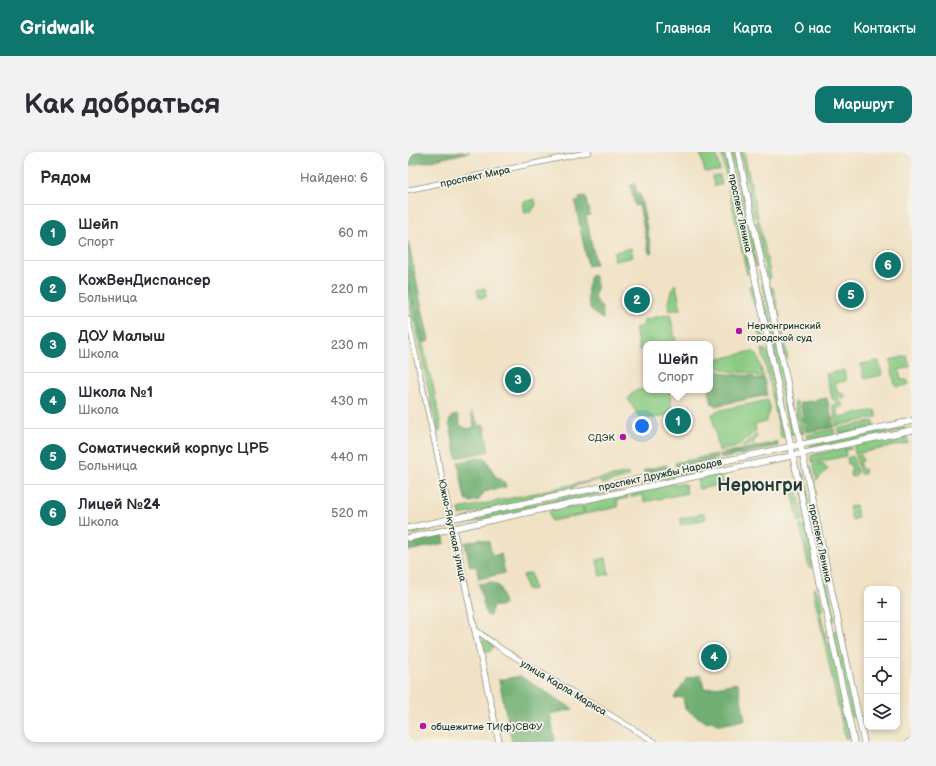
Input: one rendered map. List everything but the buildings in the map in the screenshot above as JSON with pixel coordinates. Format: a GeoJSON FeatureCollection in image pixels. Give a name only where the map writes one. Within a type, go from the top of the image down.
{"type":"FeatureCollection","features":[{"type":"Feature","properties":{"kind":"street","name":"проспект Мира"},"geometry":{"type":"LineString","coordinates":[[408,190],[589,152]]}},
{"type":"Feature","properties":{"kind":"street","name":"проспект Ленина"},"geometry":{"type":"LineString","coordinates":[[728,152],[854,742]]}},
{"type":"Feature","properties":{"kind":"street","name":"проспект Ленина"},"geometry":{"type":"LineString","coordinates":[[738,152],[864,742]]}},
{"type":"Feature","properties":{"kind":"street"},"geometry":{"type":"LineString","coordinates":[[754,275],[764,273]]}},
{"type":"Feature","properties":{"kind":"street","name":"Южно-Якутская улица"},"geometry":{"type":"LineString","coordinates":[[408,318],[498,742]]}},
{"type":"Feature","properties":{"kind":"street","name":"проспект Дружбы Народов"},"geometry":{"type":"LineString","coordinates":[[408,528],[912,421]]}},
{"type":"Feature","properties":{"kind":"street","name":"проспект Дружбы Народов"},"geometry":{"type":"LineString","coordinates":[[408,538],[912,430]]}},
{"type":"Feature","properties":{"kind":"street","name":"улица Карла Маркса"},"geometry":{"type":"LineString","coordinates":[[474,629],[500,648],[656,742]]}},
{"type":"Feature","properties":{"kind":"street"},"geometry":{"type":"LineString","coordinates":[[908,742],[912,741]]}},
{"type":"Feature","properties":{"kind":"green space"},"geometry":{"type":"Polygon","coordinates":[[[408,152],[470,152],[408,166],[408,152]]]}},
{"type":"Feature","properties":{"kind":"green space"},"geometry":{"type":"Polygon","coordinates":[[[700,152],[716,152],[720,171],[705,172],[700,152]]]}},
{"type":"Feature","properties":{"kind":"green space"},"geometry":{"type":"Polygon","coordinates":[[[721,152],[725,152],[750,269],[747,275],[721,152]]]}},
{"type":"Feature","properties":{"kind":"green space"},"geometry":{"type":"Polygon","coordinates":[[[730,152],[736,152],[751,221],[756,268],[730,152]]]}},
{"type":"Feature","properties":{"kind":"green space"},"geometry":{"type":"Polygon","coordinates":[[[740,152],[744,152],[758,218],[754,217],[740,152]]]}},
{"type":"Feature","properties":{"kind":"green space"},"geometry":{"type":"Polygon","coordinates":[[[720,175],[722,184],[714,186],[712,177],[720,175]]]}},
{"type":"Feature","properties":{"kind":"green space"},"geometry":{"type":"Polygon","coordinates":[[[635,184],[637,195],[640,194],[652,253],[649,253],[639,205],[635,206],[630,185],[635,184]]]}},
{"type":"Feature","properties":{"kind":"green space"},"geometry":{"type":"Polygon","coordinates":[[[585,196],[590,215],[586,216],[596,264],[588,266],[575,202],[580,201],[579,197],[585,196]]]}},
{"type":"Feature","properties":{"kind":"green space"},"geometry":{"type":"Polygon","coordinates":[[[535,199],[536,205],[531,212],[525,213],[523,202],[535,199]]]}},
{"type":"Feature","properties":{"kind":"green space"},"geometry":{"type":"Polygon","coordinates":[[[759,220],[771,278],[767,279],[756,222],[759,220]]]}},
{"type":"Feature","properties":{"kind":"green space"},"geometry":{"type":"Polygon","coordinates":[[[408,241],[429,341],[423,343],[408,284],[408,241]]]}},
{"type":"Feature","properties":{"kind":"green space"},"geometry":{"type":"Polygon","coordinates":[[[631,248],[633,257],[615,261],[614,252],[631,248]]]}},
{"type":"Feature","properties":{"kind":"green space"},"geometry":{"type":"Polygon","coordinates":[[[594,275],[597,286],[594,296],[602,308],[603,319],[593,312],[589,303],[589,280],[590,276],[594,275]]]}},
{"type":"Feature","properties":{"kind":"green space"},"geometry":{"type":"Polygon","coordinates":[[[764,282],[784,379],[778,380],[766,320],[762,283],[764,282]]]}},
{"type":"Feature","properties":{"kind":"green space"},"geometry":{"type":"Polygon","coordinates":[[[408,284],[433,385],[441,427],[438,433],[408,295],[408,284]]]}},
{"type":"Feature","properties":{"kind":"green space"},"geometry":{"type":"Polygon","coordinates":[[[674,285],[676,285],[681,309],[669,311],[668,304],[674,285]]]}},
{"type":"Feature","properties":{"kind":"green space"},"geometry":{"type":"Polygon","coordinates":[[[753,285],[756,304],[754,305],[749,286],[753,285]]]}},
{"type":"Feature","properties":{"kind":"green space"},"geometry":{"type":"Polygon","coordinates":[[[769,287],[773,287],[780,318],[775,316],[769,287]]]}},
{"type":"Feature","properties":{"kind":"green space"},"geometry":{"type":"Polygon","coordinates":[[[485,288],[486,297],[479,298],[477,290],[485,288]]]}},
{"type":"Feature","properties":{"kind":"green space"},"geometry":{"type":"Polygon","coordinates":[[[670,314],[676,341],[643,341],[643,349],[639,350],[635,328],[644,326],[643,320],[670,314]]]}},
{"type":"Feature","properties":{"kind":"green space"},"geometry":{"type":"Polygon","coordinates":[[[760,325],[765,339],[761,344],[757,326],[760,325]]]}},
{"type":"Feature","properties":{"kind":"green space"},"geometry":{"type":"Polygon","coordinates":[[[782,329],[788,359],[784,357],[779,333],[782,329]]]}},
{"type":"Feature","properties":{"kind":"green space"},"geometry":{"type":"Polygon","coordinates":[[[762,349],[768,352],[774,381],[769,382],[762,349]]]}},
{"type":"Feature","properties":{"kind":"green space"},"geometry":{"type":"Polygon","coordinates":[[[752,351],[758,356],[764,379],[748,373],[729,371],[716,367],[713,368],[713,363],[716,360],[752,351]]]}},
{"type":"Feature","properties":{"kind":"green space"},"geometry":{"type":"Polygon","coordinates":[[[907,356],[910,367],[899,370],[901,380],[907,380],[909,384],[897,387],[895,385],[890,360],[907,356]]]}},
{"type":"Feature","properties":{"kind":"green space"},"geometry":{"type":"Polygon","coordinates":[[[879,361],[882,375],[864,379],[861,364],[879,361]]]}},
{"type":"Feature","properties":{"kind":"green space"},"geometry":{"type":"Polygon","coordinates":[[[713,369],[727,374],[752,376],[757,379],[764,379],[767,395],[715,406],[714,403],[712,404],[710,393],[713,393],[713,369]]]}},
{"type":"Feature","properties":{"kind":"green space"},"geometry":{"type":"Polygon","coordinates":[[[844,370],[846,381],[835,383],[838,393],[843,393],[845,397],[843,399],[833,400],[826,374],[844,370]]]}},
{"type":"Feature","properties":{"kind":"green space"},"geometry":{"type":"Polygon","coordinates":[[[785,381],[795,433],[792,435],[779,383],[785,381]]]}},
{"type":"Feature","properties":{"kind":"green space"},"geometry":{"type":"Polygon","coordinates":[[[775,383],[786,437],[781,438],[770,384],[775,383]]]}},
{"type":"Feature","properties":{"kind":"green space"},"geometry":{"type":"Polygon","coordinates":[[[643,389],[643,393],[669,393],[671,405],[670,414],[640,419],[628,399],[634,391],[643,389]]]}},
{"type":"Feature","properties":{"kind":"green space"},"geometry":{"type":"Polygon","coordinates":[[[827,398],[834,427],[806,432],[800,403],[827,398]]]}},
{"type":"Feature","properties":{"kind":"green space"},"geometry":{"type":"Polygon","coordinates":[[[768,400],[770,408],[766,422],[755,425],[756,431],[736,447],[719,451],[712,414],[716,413],[716,411],[768,400]]]}},
{"type":"Feature","properties":{"kind":"green space"},"geometry":{"type":"Polygon","coordinates":[[[797,401],[804,433],[800,434],[794,404],[797,401]]]}},
{"type":"Feature","properties":{"kind":"green space"},"geometry":{"type":"Polygon","coordinates":[[[840,402],[842,403],[843,407],[837,408],[839,417],[875,410],[877,417],[836,426],[833,405],[840,402]]]}},
{"type":"Feature","properties":{"kind":"green space"},"geometry":{"type":"Polygon","coordinates":[[[471,412],[480,426],[484,425],[489,451],[457,458],[449,422],[452,416],[458,415],[460,425],[467,429],[474,427],[471,412]]]}},
{"type":"Feature","properties":{"kind":"green space"},"geometry":{"type":"Polygon","coordinates":[[[874,421],[874,427],[840,434],[837,429],[874,421]]]}},
{"type":"Feature","properties":{"kind":"green space"},"geometry":{"type":"Polygon","coordinates":[[[904,425],[905,430],[810,449],[810,445],[904,425]]]}},
{"type":"Feature","properties":{"kind":"green space"},"geometry":{"type":"Polygon","coordinates":[[[834,429],[835,434],[833,436],[808,441],[807,435],[834,429]]]}},
{"type":"Feature","properties":{"kind":"green space"},"geometry":{"type":"Polygon","coordinates":[[[757,434],[753,444],[741,447],[757,434]]]}},
{"type":"Feature","properties":{"kind":"green space"},"geometry":{"type":"Polygon","coordinates":[[[906,434],[908,443],[855,454],[855,445],[906,434]]]}},
{"type":"Feature","properties":{"kind":"green space"},"geometry":{"type":"Polygon","coordinates":[[[777,442],[778,446],[721,459],[720,454],[777,442]]]}},
{"type":"Feature","properties":{"kind":"green space"},"geometry":{"type":"Polygon","coordinates":[[[848,447],[852,449],[845,450],[846,456],[813,463],[811,456],[813,455],[848,447]]]}},
{"type":"Feature","properties":{"kind":"green space"},"geometry":{"type":"Polygon","coordinates":[[[717,454],[718,459],[677,468],[675,463],[717,454]]]}},
{"type":"Feature","properties":{"kind":"green space"},"geometry":{"type":"Polygon","coordinates":[[[861,455],[863,461],[860,462],[861,469],[864,469],[865,474],[860,474],[859,472],[856,456],[861,455]]]}},
{"type":"Feature","properties":{"kind":"green space"},"geometry":{"type":"Polygon","coordinates":[[[853,456],[857,473],[855,476],[851,477],[850,472],[852,471],[850,464],[848,464],[847,458],[853,456]]]}},
{"type":"Feature","properties":{"kind":"green space"},"geometry":{"type":"Polygon","coordinates":[[[485,457],[495,476],[505,483],[506,487],[484,492],[479,500],[470,502],[465,499],[458,462],[485,457]]]}},
{"type":"Feature","properties":{"kind":"green space"},"geometry":{"type":"Polygon","coordinates":[[[823,463],[828,469],[817,480],[814,465],[823,463]]]}},
{"type":"Feature","properties":{"kind":"green space"},"geometry":{"type":"Polygon","coordinates":[[[720,464],[721,469],[683,477],[678,473],[720,464]]]}},
{"type":"Feature","properties":{"kind":"green space"},"geometry":{"type":"Polygon","coordinates":[[[667,465],[668,470],[644,473],[644,470],[667,465]]]}},
{"type":"Feature","properties":{"kind":"green space"},"geometry":{"type":"Polygon","coordinates":[[[811,466],[817,494],[813,491],[808,467],[811,466]]]}},
{"type":"Feature","properties":{"kind":"green space"},"geometry":{"type":"Polygon","coordinates":[[[628,473],[628,477],[602,484],[598,480],[574,486],[571,491],[543,497],[542,491],[628,473]]]}},
{"type":"Feature","properties":{"kind":"green space"},"geometry":{"type":"Polygon","coordinates":[[[721,473],[724,484],[699,489],[697,481],[721,473]]]}},
{"type":"Feature","properties":{"kind":"green space"},"geometry":{"type":"Polygon","coordinates":[[[675,474],[680,477],[545,506],[544,501],[675,474]]]}},
{"type":"Feature","properties":{"kind":"green space"},"geometry":{"type":"Polygon","coordinates":[[[799,474],[804,474],[824,566],[818,567],[799,474]]]}},
{"type":"Feature","properties":{"kind":"green space"},"geometry":{"type":"Polygon","coordinates":[[[670,484],[685,484],[687,493],[644,502],[643,495],[631,497],[633,492],[670,484]]]}},
{"type":"Feature","properties":{"kind":"green space"},"geometry":{"type":"Polygon","coordinates":[[[791,486],[795,486],[797,489],[804,519],[799,523],[791,486]]]}},
{"type":"Feature","properties":{"kind":"green space"},"geometry":{"type":"Polygon","coordinates":[[[540,492],[541,497],[460,515],[459,509],[540,492]]]}},
{"type":"Feature","properties":{"kind":"green space"},"geometry":{"type":"Polygon","coordinates":[[[625,494],[628,498],[617,500],[618,507],[585,514],[583,506],[588,502],[625,494]]]}},
{"type":"Feature","properties":{"kind":"green space"},"geometry":{"type":"Polygon","coordinates":[[[542,502],[543,507],[463,524],[460,522],[462,519],[542,502]]]}},
{"type":"Feature","properties":{"kind":"green space"},"geometry":{"type":"Polygon","coordinates":[[[575,505],[578,507],[582,506],[584,514],[551,521],[549,512],[551,510],[575,505]]]}},
{"type":"Feature","properties":{"kind":"green space"},"geometry":{"type":"Polygon","coordinates":[[[856,505],[858,518],[852,520],[849,507],[856,505]]]}},
{"type":"Feature","properties":{"kind":"green space"},"geometry":{"type":"Polygon","coordinates":[[[704,513],[706,519],[681,525],[680,519],[704,513]]]}},
{"type":"Feature","properties":{"kind":"green space"},"geometry":{"type":"Polygon","coordinates":[[[430,526],[433,527],[432,530],[408,535],[408,531],[430,526]]]}},
{"type":"Feature","properties":{"kind":"green space"},"geometry":{"type":"Polygon","coordinates":[[[800,526],[804,526],[806,528],[812,559],[812,568],[809,568],[800,526]]]}},
{"type":"Feature","properties":{"kind":"green space"},"geometry":{"type":"Polygon","coordinates":[[[443,533],[445,543],[408,551],[408,540],[443,533]]]}},
{"type":"Feature","properties":{"kind":"green space"},"geometry":{"type":"Polygon","coordinates":[[[480,539],[489,542],[492,556],[501,554],[505,573],[479,579],[476,566],[470,567],[465,543],[480,539]]]}},
{"type":"Feature","properties":{"kind":"green space"},"geometry":{"type":"Polygon","coordinates":[[[606,558],[609,574],[600,576],[597,560],[606,558]]]}},
{"type":"Feature","properties":{"kind":"green space"},"geometry":{"type":"Polygon","coordinates":[[[824,568],[835,618],[833,622],[830,620],[819,569],[824,568]]]}},
{"type":"Feature","properties":{"kind":"green space"},"geometry":{"type":"Polygon","coordinates":[[[531,573],[534,589],[527,590],[523,575],[531,573]]]}},
{"type":"Feature","properties":{"kind":"green space"},"geometry":{"type":"Polygon","coordinates":[[[491,582],[500,587],[504,605],[492,607],[490,616],[486,615],[479,584],[491,582]]]}},
{"type":"Feature","properties":{"kind":"green space"},"geometry":{"type":"Polygon","coordinates":[[[816,588],[821,601],[823,610],[820,611],[827,643],[830,643],[850,737],[845,738],[813,589],[816,588]]]}},
{"type":"Feature","properties":{"kind":"green space"},"geometry":{"type":"Polygon","coordinates":[[[835,630],[838,632],[856,714],[854,717],[851,717],[832,632],[835,630]]]}},
{"type":"Feature","properties":{"kind":"green space"},"geometry":{"type":"Polygon","coordinates":[[[484,640],[493,645],[493,648],[489,652],[484,652],[482,641],[484,640]]]}},
{"type":"Feature","properties":{"kind":"green space"},"geometry":{"type":"Polygon","coordinates":[[[701,675],[704,689],[738,683],[745,720],[720,725],[711,721],[706,722],[685,709],[683,697],[674,698],[687,678],[701,675]]]}},
{"type":"Feature","properties":{"kind":"green space"},"geometry":{"type":"Polygon","coordinates":[[[520,676],[573,709],[550,714],[555,741],[512,742],[499,680],[520,676]]]}},
{"type":"Feature","properties":{"kind":"place","name":"Лицей №24"},"geometry":{"type":"Point","coordinates":[888,265]}},
{"type":"Feature","properties":{"kind":"place","name":"Соматический корпус ЦРБ"},"geometry":{"type":"Point","coordinates":[851,295]}},
{"type":"Feature","properties":{"kind":"place","name":"КожВенДиспансер"},"geometry":{"type":"Point","coordinates":[637,300]}},
{"type":"Feature","properties":{"kind":"place","name":"Нерюнгринский городской суд"},"geometry":{"type":"Point","coordinates":[739,331]}},
{"type":"Feature","properties":{"kind":"place","name":"ДОУ Малыш"},"geometry":{"type":"Point","coordinates":[518,380]}},
{"type":"Feature","properties":{"kind":"place","name":"Шейп"},"geometry":{"type":"Point","coordinates":[678,421]}},
{"type":"Feature","properties":{"kind":"place","name":"СДЭК"},"geometry":{"type":"Point","coordinates":[623,437]}},
{"type":"Feature","properties":{"kind":"place","name":"Школа №1"},"geometry":{"type":"Point","coordinates":[714,657]}},
{"type":"Feature","properties":{"kind":"place","name":"общежитие ТИ(ф)СВФУ"},"geometry":{"type":"Point","coordinates":[423,726]}},
{"type":"Feature","properties":{"kind":"district","name":"Нерюнгри"},"geometry":{"type":"Point","coordinates":[760,485]}}]}
